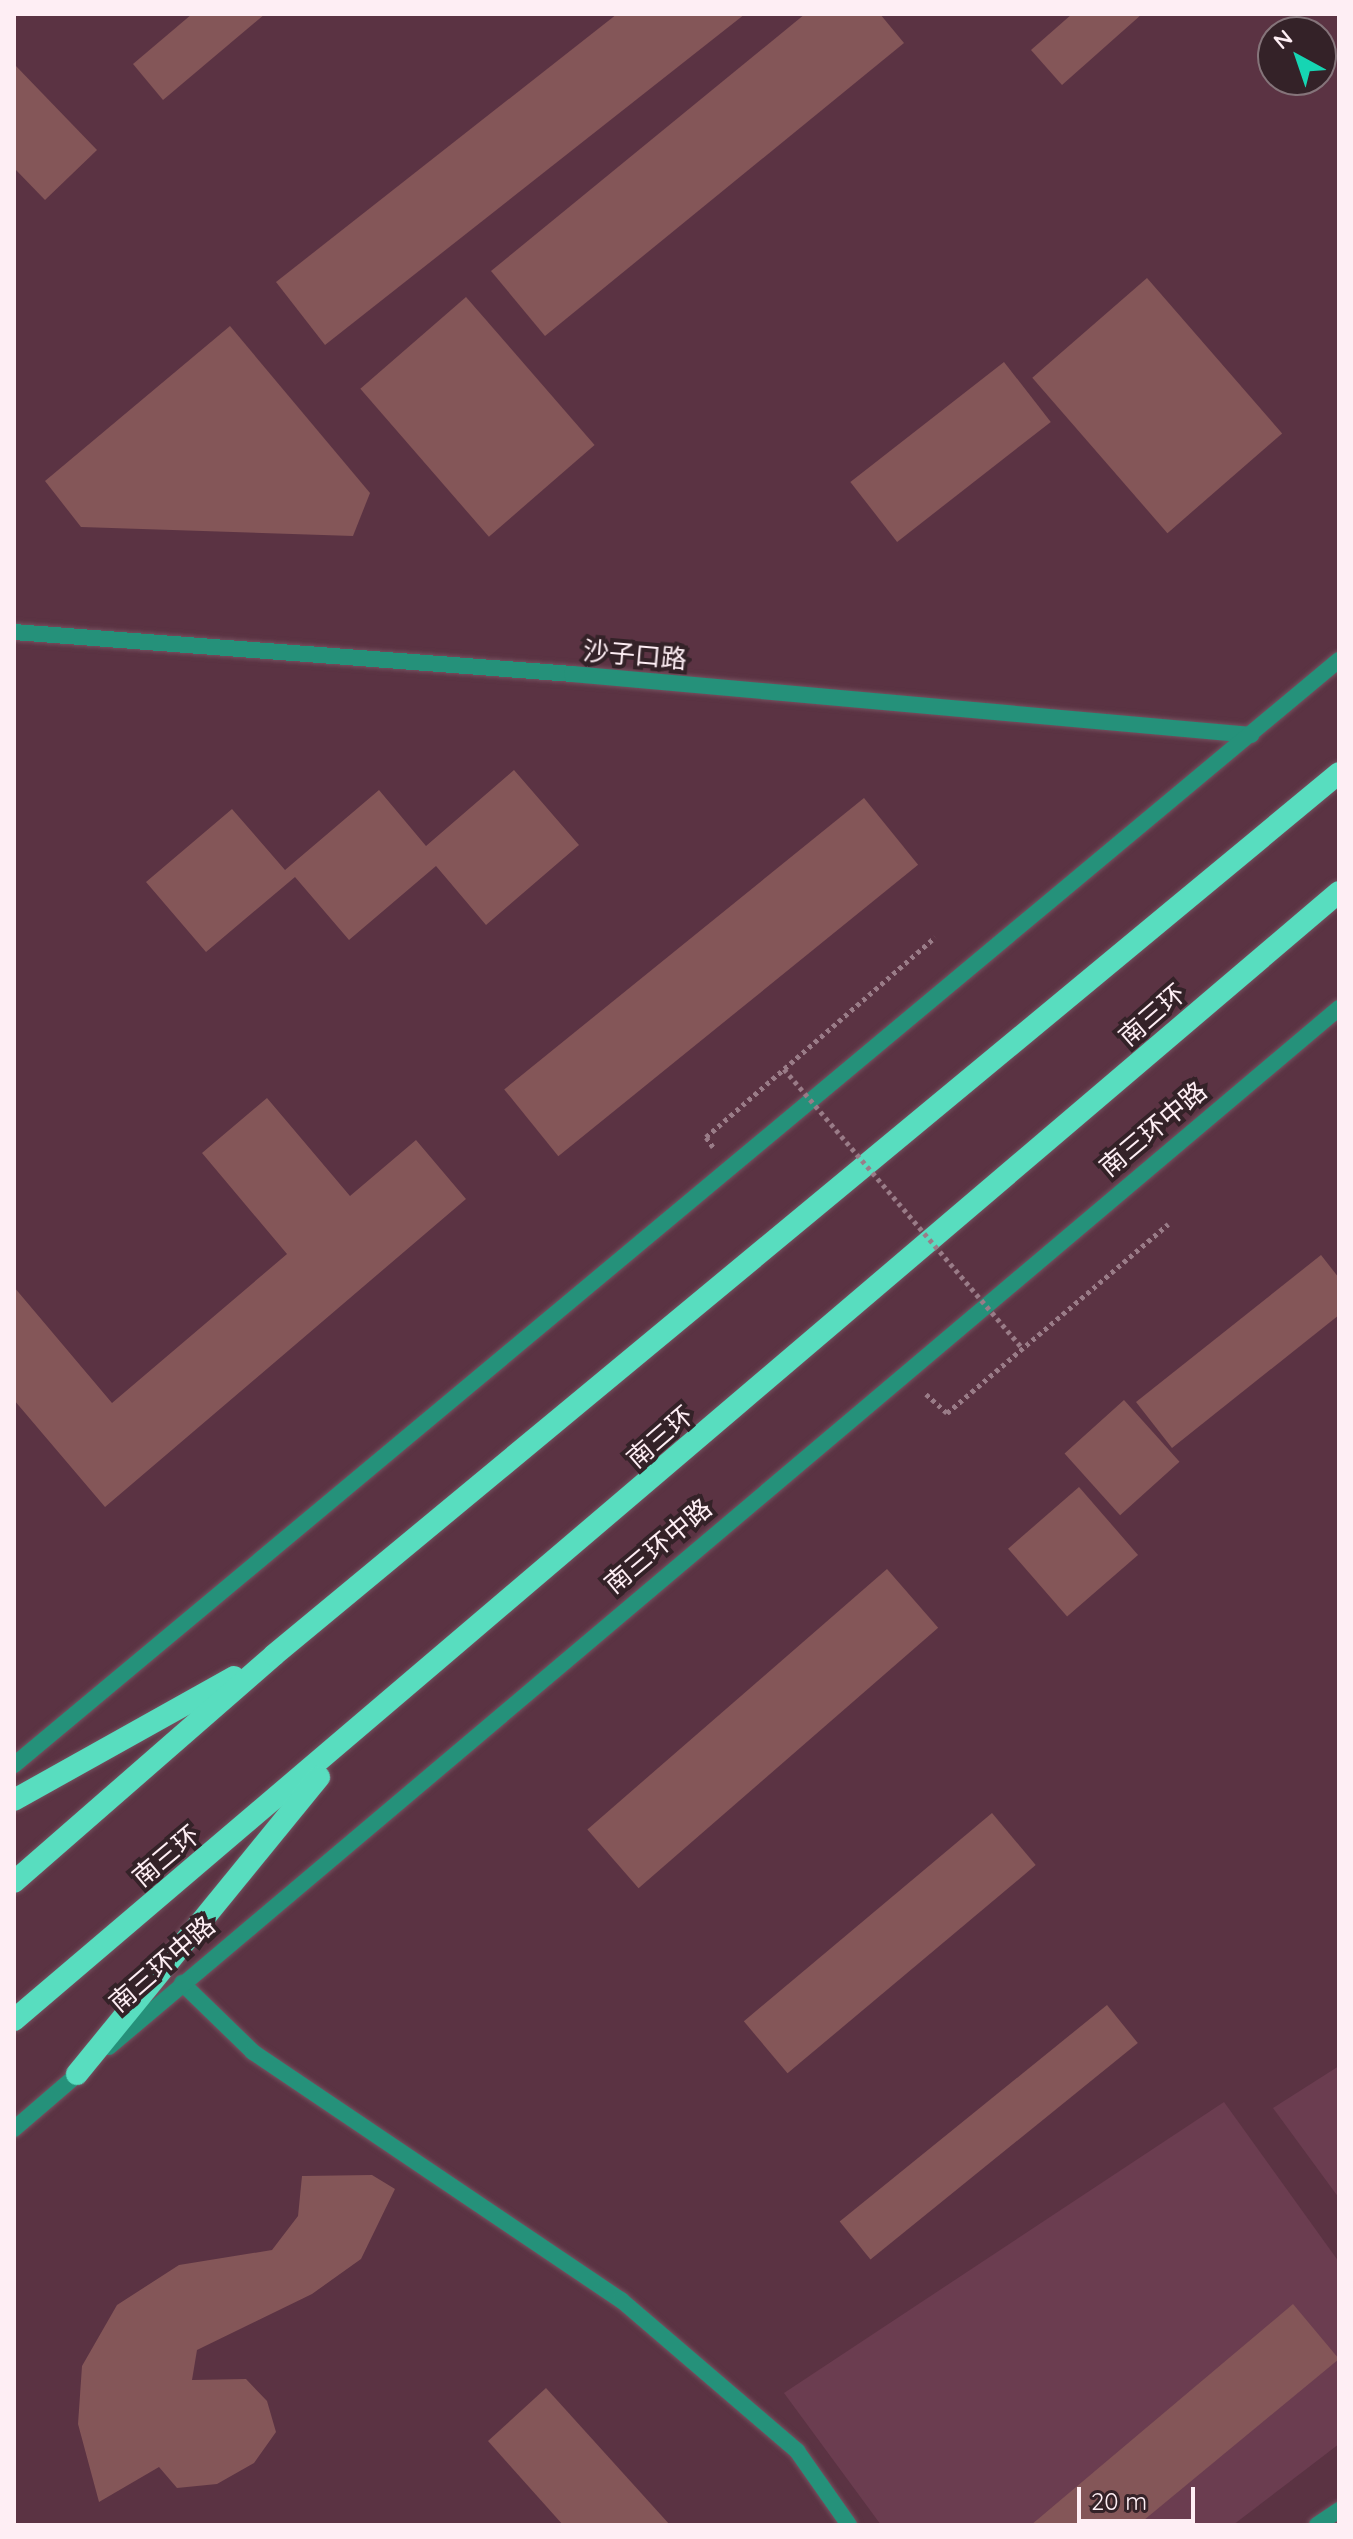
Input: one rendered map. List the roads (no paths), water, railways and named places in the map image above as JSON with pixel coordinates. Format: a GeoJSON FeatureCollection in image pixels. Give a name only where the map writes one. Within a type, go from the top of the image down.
{"type":"FeatureCollection","features":[{"type":"Feature","properties":{"kind":"highway"},"geometry":{"type":"LineString","coordinates":[[14,1882],[274,1655],[1339,773]]}},
{"type":"Feature","properties":{"kind":"highway","name":"南三环"},"geometry":{"type":"LineString","coordinates":[[14,2020],[352,1737],[1339,892]]}},
{"type":"Feature","properties":{"kind":"highway"},"geometry":{"type":"LineString","coordinates":[[14,1800],[274,1655]]}},
{"type":"Feature","properties":{"kind":"highway"},"geometry":{"type":"LineString","coordinates":[[77,2074],[352,1737]]}},
{"type":"Feature","properties":{"kind":"street","name":"沙子口路"},"geometry":{"type":"LineString","coordinates":[[14,632],[572,674],[1251,735]]}},
{"type":"Feature","properties":{"kind":"street"},"geometry":{"type":"LineString","coordinates":[[14,1765],[726,1166],[1339,660]]}},
{"type":"Feature","properties":{"kind":"street","name":"南三环中路"},"geometry":{"type":"LineString","coordinates":[[14,2129],[182,1983],[1339,1008]]}},
{"type":"Feature","properties":{"kind":"street"},"geometry":{"type":"LineString","coordinates":[[182,1983],[253,2052],[621,2300],[797,2451],[849,2525]]}},
{"type":"Feature","properties":{"kind":"street"},"geometry":{"type":"LineString","coordinates":[[1317,2525],[1339,2510]]}}]}
